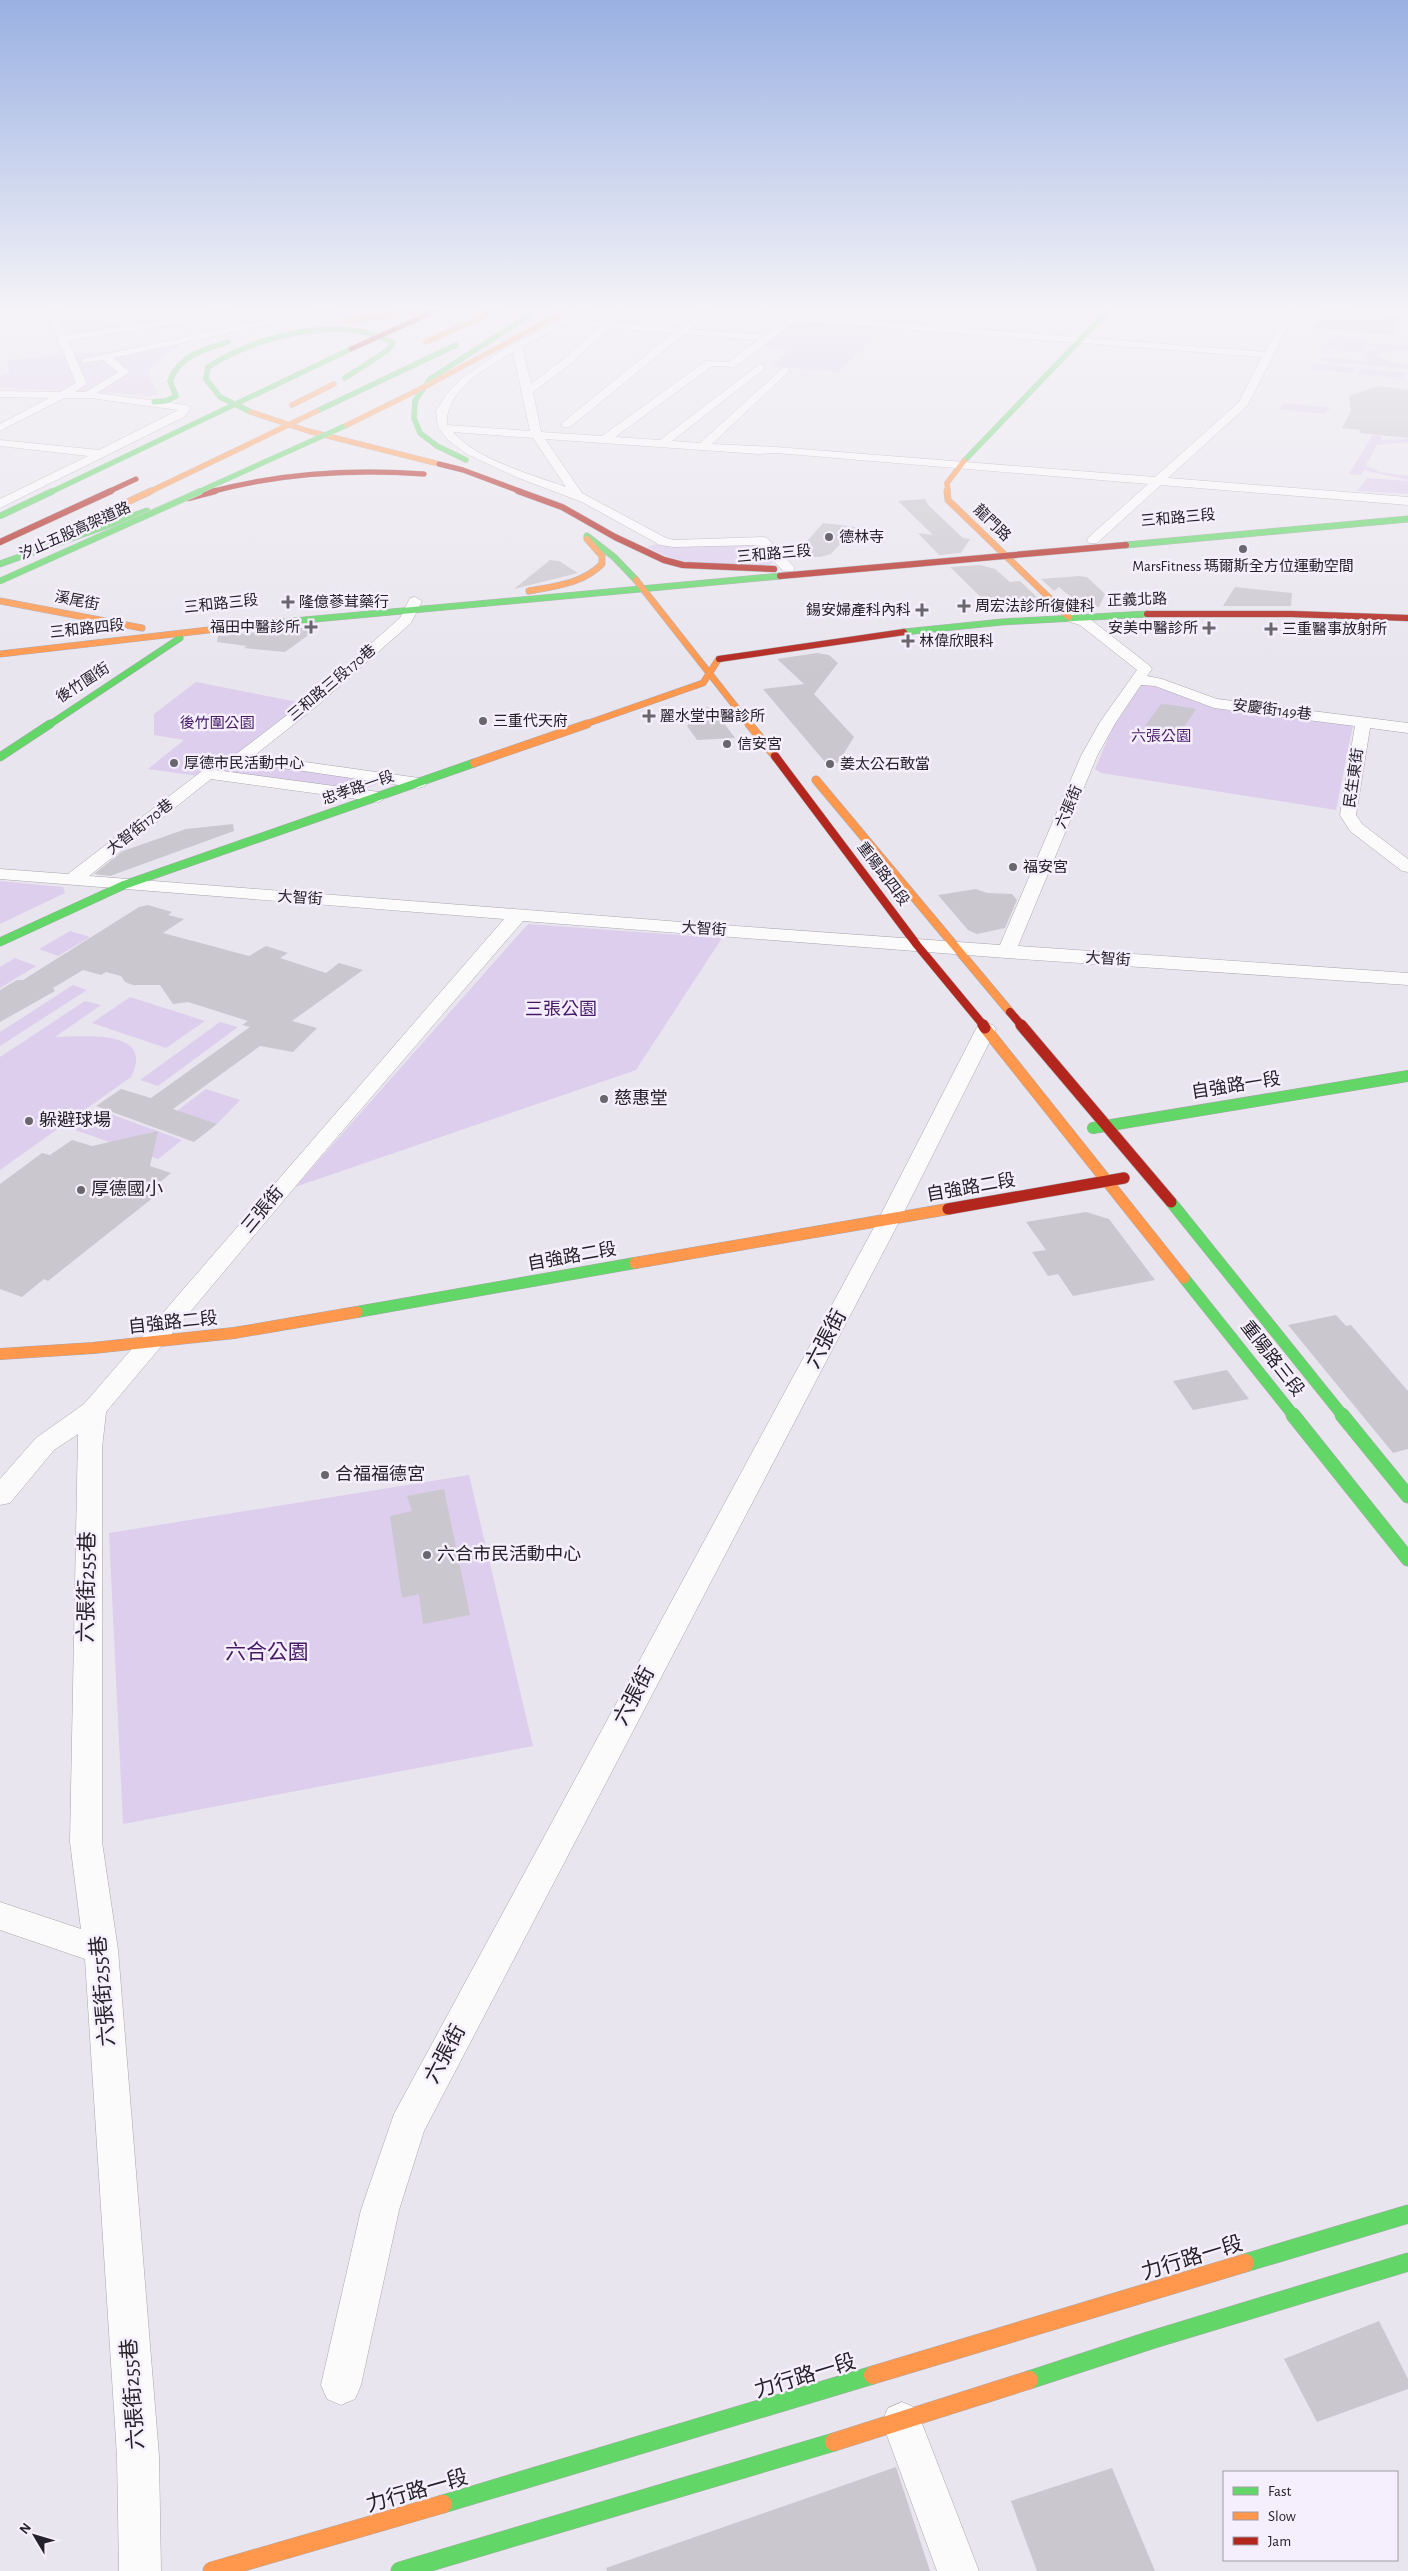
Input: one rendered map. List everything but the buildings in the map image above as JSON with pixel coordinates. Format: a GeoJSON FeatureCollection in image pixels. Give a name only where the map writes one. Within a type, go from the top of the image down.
{"type":"FeatureCollection","features":[{"type":"Feature","properties":{"kind":"main road"},"geometry":{"type":"LineString","coordinates":[[0,516],[177,431]]}},
{"type":"Feature","properties":{"kind":"main road"},"geometry":{"type":"LineString","coordinates":[[0,563],[276,431]]}},
{"type":"Feature","properties":{"kind":"main road"},"geometry":{"type":"LineString","coordinates":[[282,431],[474,480],[579,530],[602,555],[603,565],[599,572],[529,591]]}},
{"type":"Feature","properties":{"kind":"main road"},"geometry":{"type":"LineString","coordinates":[[307,431],[463,470],[562,507]]}},
{"type":"Feature","properties":{"kind":"main road","name":"汐止五股高架道路"},"geometry":{"type":"LineString","coordinates":[[0,581],[329,431]]}},
{"type":"Feature","properties":{"kind":"main road"},"geometry":{"type":"LineString","coordinates":[[419,431],[437,446],[562,507],[615,537],[664,560],[683,565],[774,569]]}},
{"type":"Feature","properties":{"kind":"main road","name":"龍門路"},"geometry":{"type":"LineString","coordinates":[[992,431],[959,466],[947,483],[948,500],[1069,617]]}},
{"type":"Feature","properties":{"kind":"main road"},"geometry":{"type":"LineString","coordinates":[[0,563],[151,509],[205,493],[264,479],[301,474],[362,470],[408,472],[440,477]]}},
{"type":"Feature","properties":{"kind":"main road"},"geometry":{"type":"LineString","coordinates":[[0,542],[151,472]]}},
{"type":"Feature","properties":{"kind":"main road"},"geometry":{"type":"LineString","coordinates":[[458,481],[494,490]]}},
{"type":"Feature","properties":{"kind":"main road","name":"三和路三段"},"geometry":{"type":"LineString","coordinates":[[143,628],[1001,552],[1093,540],[1408,512]]}},
{"type":"Feature","properties":{"kind":"main road","name":"三和路三段"},"geometry":{"type":"LineString","coordinates":[[660,583],[774,569],[1408,519]]}},
{"type":"Feature","properties":{"kind":"main road","name":"重陽路四段"},"geometry":{"type":"LineString","coordinates":[[579,530],[614,557],[640,585],[709,675],[801,789],[917,945],[1109,1182]]}},
{"type":"Feature","properties":{"kind":"main road"},"geometry":{"type":"LineString","coordinates":[[615,537],[644,566]]}},
{"type":"Feature","properties":{"kind":"main road"},"geometry":{"type":"LineString","coordinates":[[660,583],[674,601]]}},
{"type":"Feature","properties":{"kind":"main road","name":"三和路三段"},"geometry":{"type":"LineString","coordinates":[[178,633],[529,591],[640,585]]}},
{"type":"Feature","properties":{"kind":"main road","name":"溪尾街"},"geometry":{"type":"LineString","coordinates":[[0,601],[143,628],[173,630],[178,633]]}},
{"type":"Feature","properties":{"kind":"main road","name":"正義北路"},"geometry":{"type":"LineString","coordinates":[[719,659],[880,634],[1069,617],[1254,612],[1408,618]]}},
{"type":"Feature","properties":{"kind":"main road","name":"三和路四段"},"geometry":{"type":"LineString","coordinates":[[1,652],[143,628]]}},
{"type":"Feature","properties":{"kind":"main road","name":"三和路四段"},"geometry":{"type":"LineString","coordinates":[[1,652],[178,633]]}},
{"type":"Feature","properties":{"kind":"main road","name":"後竹圍街"},"geometry":{"type":"LineString","coordinates":[[0,757],[180,638],[178,633]]}},
{"type":"Feature","properties":{"kind":"main road","name":"忠孝路一段"},"geometry":{"type":"LineString","coordinates":[[1,940],[124,885],[378,798],[703,683],[719,659]]}},
{"type":"Feature","properties":{"kind":"main road","name":"重陽路四段"},"geometry":{"type":"LineString","coordinates":[[806,767],[954,948],[1108,1125]]}},
{"type":"Feature","properties":{"kind":"main road","name":"自強路一段"},"geometry":{"type":"LineString","coordinates":[[1069,1132],[1408,1076]]}},
{"type":"Feature","properties":{"kind":"main road","name":"重陽路三段"},"geometry":{"type":"LineString","coordinates":[[1108,1125],[1408,1496]]}},
{"type":"Feature","properties":{"kind":"main road","name":"自強路二段"},"geometry":{"type":"LineString","coordinates":[[0,1354],[149,1343],[234,1334],[1147,1174]]}},
{"type":"Feature","properties":{"kind":"main road","name":"重陽路三段"},"geometry":{"type":"LineString","coordinates":[[1109,1182],[1408,1559]]}},
{"type":"Feature","properties":{"kind":"main road","name":"力行路一段"},"geometry":{"type":"LineString","coordinates":[[212,2571],[624,2450],[1408,2214]]}},
{"type":"Feature","properties":{"kind":"main road"},"geometry":{"type":"LineString","coordinates":[[400,2571],[902,2422],[1151,2340],[1408,2262]]}},
{"type":"Feature","properties":{"kind":"street"},"geometry":{"type":"LineString","coordinates":[[0,504],[148,431]]}},
{"type":"Feature","properties":{"kind":"street"},"geometry":{"type":"LineString","coordinates":[[446,431],[452,439],[465,448],[518,474],[578,496],[668,543],[763,541],[788,568]]}},
{"type":"Feature","properties":{"kind":"street"},"geometry":{"type":"LineString","coordinates":[[536,431],[578,496]]}},
{"type":"Feature","properties":{"kind":"street"},"geometry":{"type":"LineString","coordinates":[[547,431],[604,440],[662,444],[705,444],[719,431]]}},
{"type":"Feature","properties":{"kind":"street"},"geometry":{"type":"LineString","coordinates":[[604,440],[617,431]]}},
{"type":"Feature","properties":{"kind":"street"},"geometry":{"type":"LineString","coordinates":[[627,431],[672,436],[705,444],[759,452],[776,450],[1408,501]]}},
{"type":"Feature","properties":{"kind":"street"},"geometry":{"type":"LineString","coordinates":[[662,444],[678,431]]}},
{"type":"Feature","properties":{"kind":"street"},"geometry":{"type":"LineString","coordinates":[[1093,540],[1214,431]]}},
{"type":"Feature","properties":{"kind":"street"},"geometry":{"type":"LineString","coordinates":[[0,444],[101,454]]}},
{"type":"Feature","properties":{"kind":"street","name":"三和路三段170巷"},"geometry":{"type":"LineString","coordinates":[[413,605],[406,620],[313,702],[240,758],[419,783]]}},
{"type":"Feature","properties":{"kind":"street"},"geometry":{"type":"LineString","coordinates":[[1069,617],[1085,622],[1142,675]]}},
{"type":"Feature","properties":{"kind":"street","name":"安慶街149巷"},"geometry":{"type":"LineString","coordinates":[[1142,675],[1214,703],[1408,728]]}},
{"type":"Feature","properties":{"kind":"street","name":"六張街"},"geometry":{"type":"LineString","coordinates":[[1006,952],[1089,756],[1108,722],[1142,675]]}},
{"type":"Feature","properties":{"kind":"street","name":"民生東街"},"geometry":{"type":"LineString","coordinates":[[1363,722],[1354,766],[1348,815],[1356,827],[1408,867]]}},
{"type":"Feature","properties":{"kind":"street","name":"大智街170巷"},"geometry":{"type":"LineString","coordinates":[[72,880],[208,774],[378,798]]}},
{"type":"Feature","properties":{"kind":"street","name":"大智街"},"geometry":{"type":"LineString","coordinates":[[0,874],[1006,952],[1408,979]]}},
{"type":"Feature","properties":{"kind":"street","name":"三張街"},"geometry":{"type":"LineString","coordinates":[[0,1496],[45,1444],[93,1410],[518,915]]}},
{"type":"Feature","properties":{"kind":"street","name":"六張街"},"geometry":{"type":"LineString","coordinates":[[341,2385],[380,2210],[407,2126],[889,1220],[986,1029]]}},
{"type":"Feature","properties":{"kind":"street","name":"六張街255巷"},"geometry":{"type":"LineString","coordinates":[[93,1410],[89,1448],[86,1842],[100,1950],[138,2456],[140,2571]]}},
{"type":"Feature","properties":{"kind":"street"},"geometry":{"type":"LineString","coordinates":[[0,1916],[100,1950]]}},
{"type":"Feature","properties":{"kind":"street"},"geometry":{"type":"LineString","coordinates":[[902,2422],[958,2571]]}},
{"type":"Feature","properties":{"kind":"green space"},"geometry":{"type":"Polygon","coordinates":[[[1373,435],[1382,436],[1381,440],[1408,439],[1408,442],[1377,445],[1366,465],[1379,472],[1408,476],[1408,480],[1364,470],[1361,475],[1349,474],[1373,435]]]}},
{"type":"Feature","properties":{"kind":"green space"},"geometry":{"type":"Polygon","coordinates":[[[1367,478],[1408,481],[1408,494],[1357,491],[1367,478]]]}},
{"type":"Feature","properties":{"kind":"green space"},"geometry":{"type":"Polygon","coordinates":[[[754,543],[759,545],[775,561],[768,565],[706,564],[676,559],[647,547],[656,544],[667,546],[754,543]]]}},
{"type":"Feature","properties":{"kind":"green space","name":"後竹圍公園"},"geometry":{"type":"Polygon","coordinates":[[[196,682],[303,703],[230,759],[391,779],[363,789],[207,770],[198,776],[148,769],[184,740],[154,735],[154,714],[196,682]]]}},
{"type":"Feature","properties":{"kind":"green space","name":"六張公園"},"geometry":{"type":"Polygon","coordinates":[[[1150,684],[1209,706],[1230,711],[1353,725],[1336,810],[1101,773],[1095,769],[1112,729],[1139,685],[1150,684]]]}},
{"type":"Feature","properties":{"kind":"green space"},"geometry":{"type":"Polygon","coordinates":[[[0,881],[63,887],[65,893],[0,924],[0,881]]]}},
{"type":"Feature","properties":{"kind":"green space","name":"三張公園"},"geometry":{"type":"Polygon","coordinates":[[[528,924],[722,938],[636,1070],[295,1187],[528,924]]]}},
{"type":"Feature","properties":{"kind":"green space"},"geometry":{"type":"Polygon","coordinates":[[[70,931],[90,937],[58,956],[39,949],[70,931]]]}},
{"type":"Feature","properties":{"kind":"green space"},"geometry":{"type":"Polygon","coordinates":[[[15,958],[36,966],[0,988],[0,967],[15,958]]]}},
{"type":"Feature","properties":{"kind":"green space"},"geometry":{"type":"Polygon","coordinates":[[[73,985],[87,990],[0,1046],[0,1032],[73,985]]]}},
{"type":"Feature","properties":{"kind":"green space"},"geometry":{"type":"Polygon","coordinates":[[[130,997],[205,1021],[166,1048],[92,1023],[130,997]]]}},
{"type":"Feature","properties":{"kind":"green space"},"geometry":{"type":"Polygon","coordinates":[[[85,1001],[101,1005],[55,1037],[98,1037],[125,1043],[134,1050],[136,1061],[131,1077],[0,1170],[0,1057],[85,1001]]]}},
{"type":"Feature","properties":{"kind":"green space"},"geometry":{"type":"Polygon","coordinates":[[[220,1022],[238,1027],[158,1086],[140,1080],[220,1022]]]}},
{"type":"Feature","properties":{"kind":"green space"},"geometry":{"type":"Polygon","coordinates":[[[206,1089],[240,1100],[217,1124],[177,1111],[206,1089]]]}},
{"type":"Feature","properties":{"kind":"green space"},"geometry":{"type":"Polygon","coordinates":[[[102,1111],[182,1140],[158,1159],[75,1130],[102,1111]]]}},
{"type":"Feature","properties":{"kind":"green space","name":"六合公園"},"geometry":{"type":"Polygon","coordinates":[[[469,1475],[533,1746],[123,1824],[109,1533],[469,1475]]]}},
{"type":"Feature","properties":{"kind":"traffic: fast"},"geometry":{"type":"LineString","coordinates":[[0,516],[179,431]]}},
{"type":"Feature","properties":{"kind":"traffic: fast"},"geometry":{"type":"LineString","coordinates":[[0,581],[334,431]]}},
{"type":"Feature","properties":{"kind":"traffic: fast"},"geometry":{"type":"LineString","coordinates":[[419,431],[437,446],[466,460]]}},
{"type":"Feature","properties":{"kind":"traffic: fast"},"geometry":{"type":"LineString","coordinates":[[964,461],[993,431]]}},
{"type":"Feature","properties":{"kind":"traffic: fast"},"geometry":{"type":"LineString","coordinates":[[0,564],[147,511]]}},
{"type":"Feature","properties":{"kind":"traffic: fast"},"geometry":{"type":"LineString","coordinates":[[1126,545],[1408,519]]}},
{"type":"Feature","properties":{"kind":"traffic: fast"},"geometry":{"type":"LineString","coordinates":[[587,536],[614,557],[636,580]]}},
{"type":"Feature","properties":{"kind":"traffic: fast"},"geometry":{"type":"LineString","coordinates":[[261,624],[780,576]]}},
{"type":"Feature","properties":{"kind":"traffic: fast"},"geometry":{"type":"LineString","coordinates":[[904,632],[1002,622],[1147,614]]}},
{"type":"Feature","properties":{"kind":"traffic: fast"},"geometry":{"type":"LineString","coordinates":[[0,757],[180,638],[178,635]]}},
{"type":"Feature","properties":{"kind":"traffic: fast"},"geometry":{"type":"LineString","coordinates":[[0,942],[124,885],[474,763]]}},
{"type":"Feature","properties":{"kind":"traffic: fast"},"geometry":{"type":"LineString","coordinates":[[1093,1128],[1408,1076]]}},
{"type":"Feature","properties":{"kind":"traffic: fast"},"geometry":{"type":"LineString","coordinates":[[1171,1202],[1408,1496]]}},
{"type":"Feature","properties":{"kind":"traffic: fast"},"geometry":{"type":"LineString","coordinates":[[357,1312],[635,1263]]}},
{"type":"Feature","properties":{"kind":"traffic: fast"},"geometry":{"type":"LineString","coordinates":[[1184,1278],[1408,1559]]}},
{"type":"Feature","properties":{"kind":"traffic: fast"},"geometry":{"type":"LineString","coordinates":[[1245,2263],[1408,2214]]}},
{"type":"Feature","properties":{"kind":"traffic: fast"},"geometry":{"type":"LineString","coordinates":[[1029,2380],[1151,2340],[1408,2262]]}},
{"type":"Feature","properties":{"kind":"traffic: fast"},"geometry":{"type":"LineString","coordinates":[[443,2504],[873,2375]]}},
{"type":"Feature","properties":{"kind":"traffic: fast"},"geometry":{"type":"LineString","coordinates":[[400,2571],[834,2442]]}},
{"type":"Feature","properties":{"kind":"traffic: slow"},"geometry":{"type":"LineString","coordinates":[[247,445],[276,431]]}},
{"type":"Feature","properties":{"kind":"traffic: slow"},"geometry":{"type":"LineString","coordinates":[[308,431],[439,464]]}},
{"type":"Feature","properties":{"kind":"traffic: slow"},"geometry":{"type":"LineString","coordinates":[[117,507],[247,445]]}},
{"type":"Feature","properties":{"kind":"traffic: slow"},"geometry":{"type":"LineString","coordinates":[[964,461],[947,483],[948,500],[1069,617]]}},
{"type":"Feature","properties":{"kind":"traffic: slow"},"geometry":{"type":"LineString","coordinates":[[529,591],[578,580],[595,571],[602,564],[602,556],[587,539]]}},
{"type":"Feature","properties":{"kind":"traffic: slow"},"geometry":{"type":"LineString","coordinates":[[636,580],[775,756]]}},
{"type":"Feature","properties":{"kind":"traffic: slow"},"geometry":{"type":"LineString","coordinates":[[0,601],[142,628]]}},
{"type":"Feature","properties":{"kind":"traffic: slow"},"geometry":{"type":"LineString","coordinates":[[0,654],[261,624]]}},
{"type":"Feature","properties":{"kind":"traffic: slow"},"geometry":{"type":"LineString","coordinates":[[474,763],[703,683],[718,660]]}},
{"type":"Feature","properties":{"kind":"traffic: slow"},"geometry":{"type":"LineString","coordinates":[[816,780],[1010,1012]]}},
{"type":"Feature","properties":{"kind":"traffic: slow"},"geometry":{"type":"LineString","coordinates":[[985,1028],[1184,1278]]}},
{"type":"Feature","properties":{"kind":"traffic: slow"},"geometry":{"type":"LineString","coordinates":[[635,1263],[948,1209]]}},
{"type":"Feature","properties":{"kind":"traffic: slow"},"geometry":{"type":"LineString","coordinates":[[0,1354],[93,1348],[234,1333],[357,1312]]}},
{"type":"Feature","properties":{"kind":"traffic: slow"},"geometry":{"type":"LineString","coordinates":[[873,2375],[1245,2263]]}},
{"type":"Feature","properties":{"kind":"traffic: slow"},"geometry":{"type":"LineString","coordinates":[[834,2442],[1029,2380]]}},
{"type":"Feature","properties":{"kind":"traffic: slow"},"geometry":{"type":"LineString","coordinates":[[212,2571],[443,2504]]}},
{"type":"Feature","properties":{"kind":"traffic: jam"},"geometry":{"type":"LineString","coordinates":[[439,464],[463,470],[562,507],[615,537],[664,560],[683,565],[774,569]]}},
{"type":"Feature","properties":{"kind":"traffic: jam"},"geometry":{"type":"LineString","coordinates":[[188,498],[246,483],[305,474],[364,471],[424,474]]}},
{"type":"Feature","properties":{"kind":"traffic: jam"},"geometry":{"type":"LineString","coordinates":[[0,542],[136,479]]}},
{"type":"Feature","properties":{"kind":"traffic: jam"},"geometry":{"type":"LineString","coordinates":[[780,576],[1126,545]]}},
{"type":"Feature","properties":{"kind":"traffic: jam"},"geometry":{"type":"LineString","coordinates":[[1147,614],[1292,614],[1408,618]]}},
{"type":"Feature","properties":{"kind":"traffic: jam"},"geometry":{"type":"LineString","coordinates":[[719,659],[904,632]]}},
{"type":"Feature","properties":{"kind":"traffic: jam"},"geometry":{"type":"LineString","coordinates":[[775,756],[917,945],[985,1028]]}},
{"type":"Feature","properties":{"kind":"traffic: jam"},"geometry":{"type":"LineString","coordinates":[[1010,1012],[1108,1125],[1171,1202]]}},
{"type":"Feature","properties":{"kind":"traffic: jam"},"geometry":{"type":"LineString","coordinates":[[948,1209],[1124,1178]]}},
{"type":"Feature","properties":{"kind":"place","name":"德林寺"},"geometry":{"type":"Point","coordinates":[829,537]}},
{"type":"Feature","properties":{"kind":"place","name":"MarsFitness 瑪爾斯全方位運動空間"},"geometry":{"type":"Point","coordinates":[1243,549]}},
{"type":"Feature","properties":{"kind":"place","name":"隆億蔘茸藥行"},"geometry":{"type":"Point","coordinates":[288,602]}},
{"type":"Feature","properties":{"kind":"place","name":"周宏法診所復健科"},"geometry":{"type":"Point","coordinates":[964,606]}},
{"type":"Feature","properties":{"kind":"place","name":"鍚安婦產科內科"},"geometry":{"type":"Point","coordinates":[922,610]}},
{"type":"Feature","properties":{"kind":"place","name":"福田中醫診所"},"geometry":{"type":"Point","coordinates":[311,627]}},
{"type":"Feature","properties":{"kind":"place","name":"安美中醫診所"},"geometry":{"type":"Point","coordinates":[1209,628]}},
{"type":"Feature","properties":{"kind":"place","name":"三重醫事放射所"},"geometry":{"type":"Point","coordinates":[1271,629]}},
{"type":"Feature","properties":{"kind":"place","name":"林偉欣眼科"},"geometry":{"type":"Point","coordinates":[908,641]}},
{"type":"Feature","properties":{"kind":"place","name":"麗水堂中醫診所"},"geometry":{"type":"Point","coordinates":[649,716]}},
{"type":"Feature","properties":{"kind":"place","name":"三重代天府"},"geometry":{"type":"Point","coordinates":[483,721]}},
{"type":"Feature","properties":{"kind":"place","name":"信安宮"},"geometry":{"type":"Point","coordinates":[727,744]}},
{"type":"Feature","properties":{"kind":"place","name":"厚德市民活動中心"},"geometry":{"type":"Point","coordinates":[174,763]}},
{"type":"Feature","properties":{"kind":"place","name":"姜太公石敢當"},"geometry":{"type":"Point","coordinates":[830,764]}},
{"type":"Feature","properties":{"kind":"place","name":"福安宮"},"geometry":{"type":"Point","coordinates":[1013,867]}},
{"type":"Feature","properties":{"kind":"place","name":"慈惠堂"},"geometry":{"type":"Point","coordinates":[604,1099]}},
{"type":"Feature","properties":{"kind":"place","name":"躲避球場"},"geometry":{"type":"Point","coordinates":[29,1121]}},
{"type":"Feature","properties":{"kind":"place","name":"厚德國小"},"geometry":{"type":"Point","coordinates":[81,1190]}},
{"type":"Feature","properties":{"kind":"place","name":"合福福德宮"},"geometry":{"type":"Point","coordinates":[325,1475]}},
{"type":"Feature","properties":{"kind":"place","name":"六合市民活動中心"},"geometry":{"type":"Point","coordinates":[427,1555]}}]}
